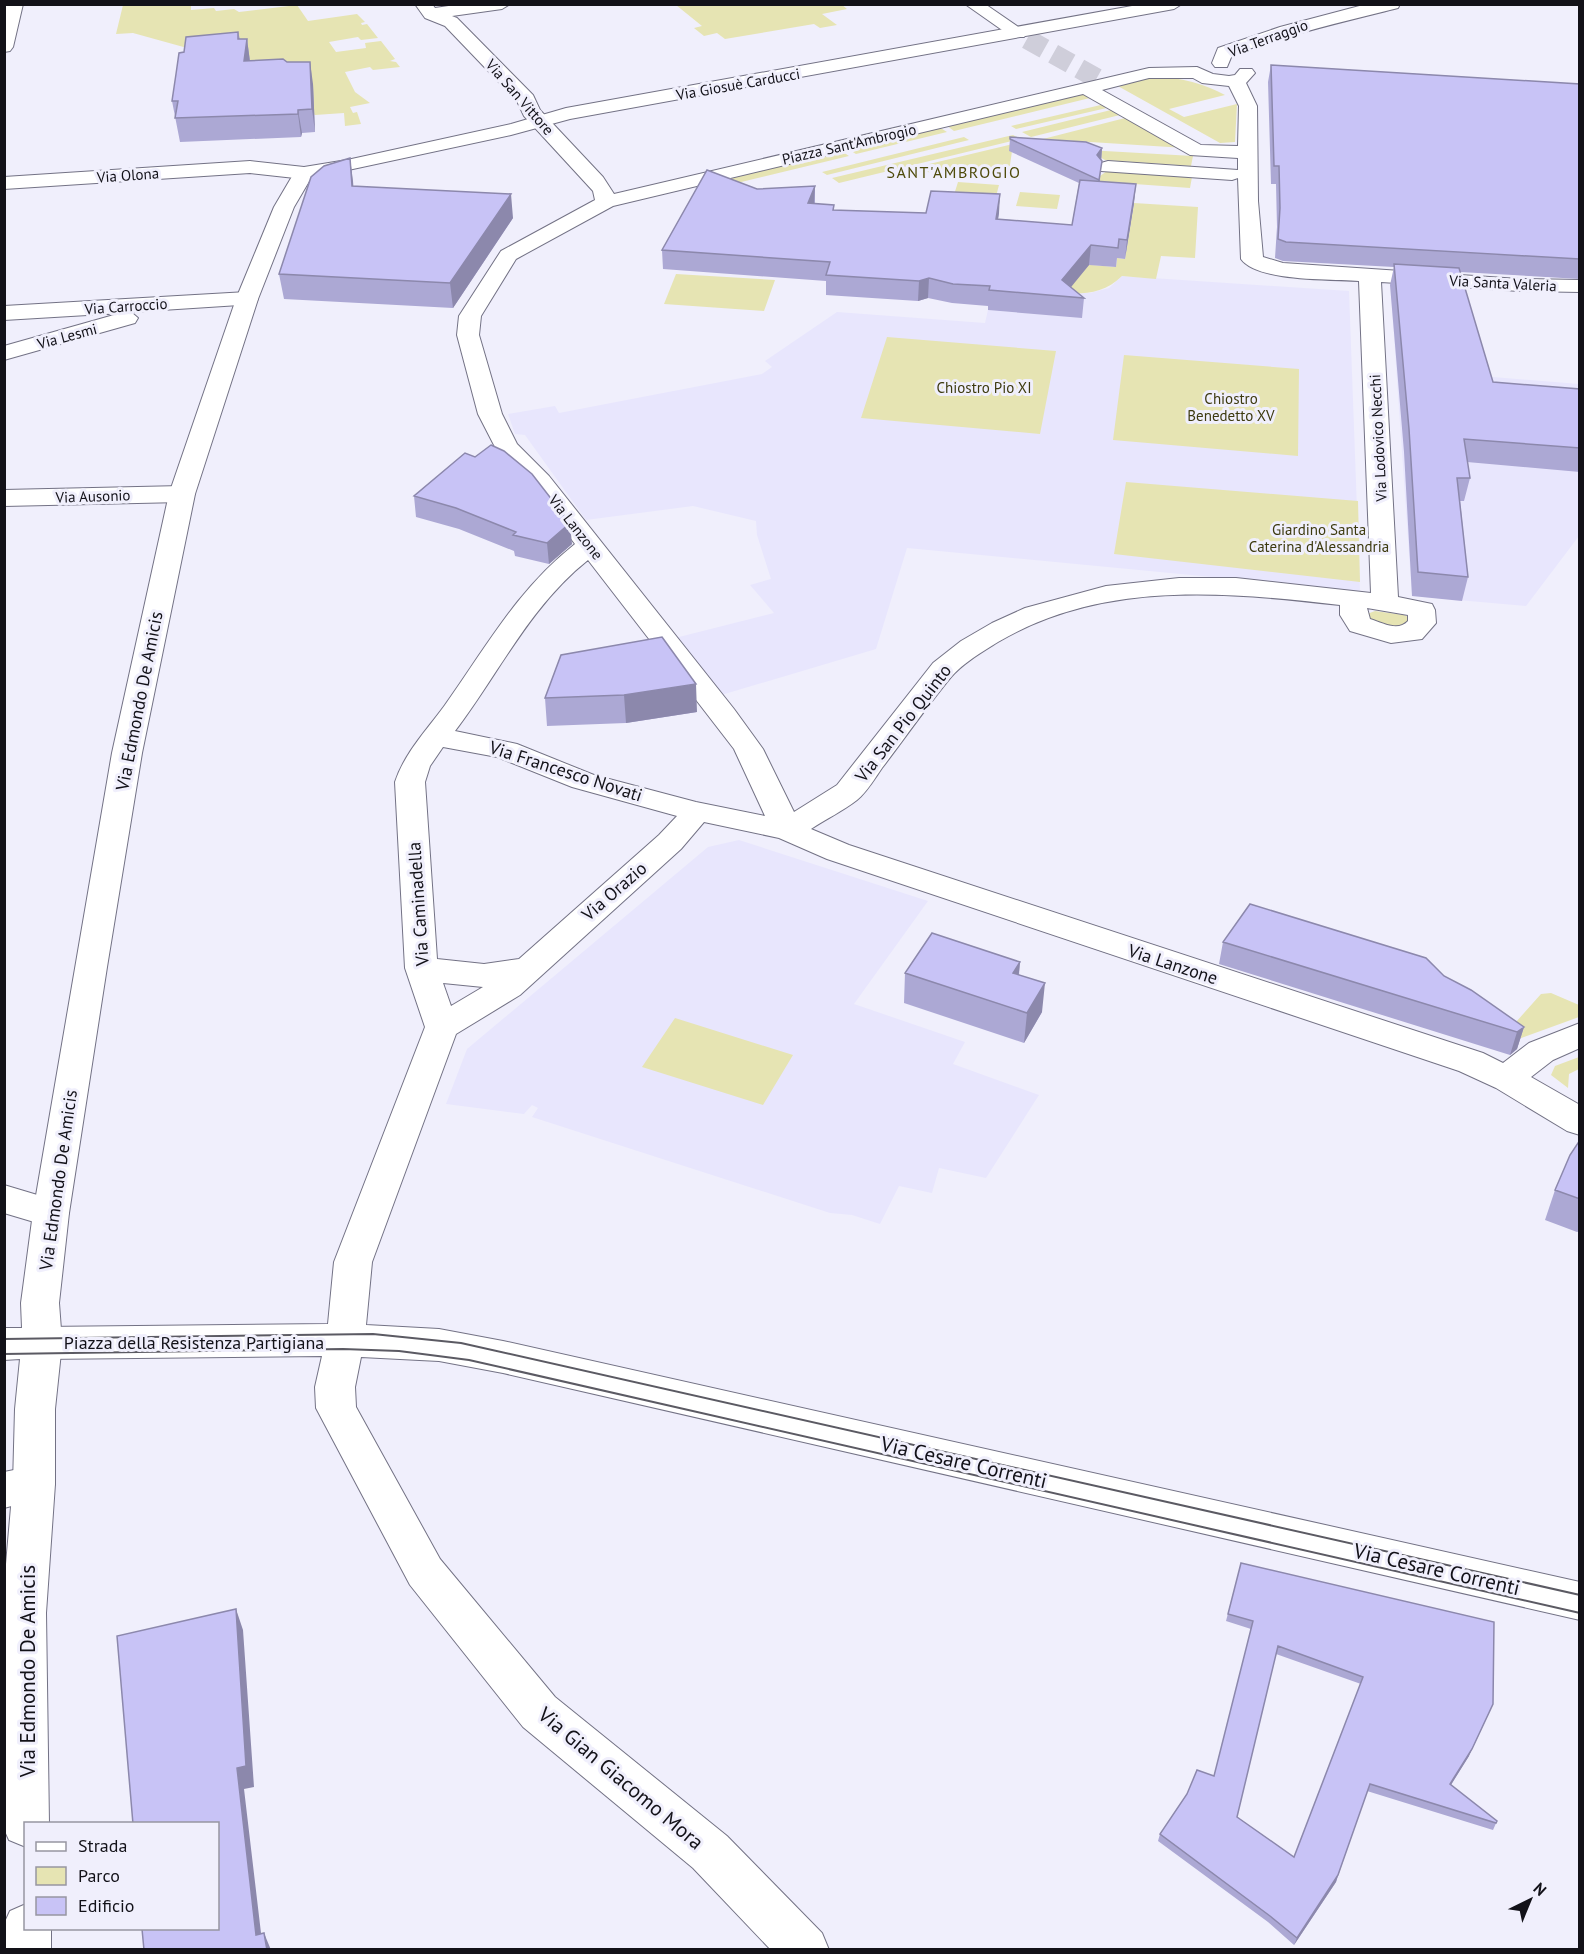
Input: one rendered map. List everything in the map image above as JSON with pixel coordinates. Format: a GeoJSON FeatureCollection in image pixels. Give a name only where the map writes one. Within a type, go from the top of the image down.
{"type":"FeatureCollection","features":[{"type":"Feature","properties":{"kind":"street"},"geometry":{"type":"LineString","coordinates":[[427,9],[502,4]]}},
{"type":"Feature","properties":{"kind":"street"},"geometry":{"type":"LineString","coordinates":[[973,4],[1018,33]]}},
{"type":"Feature","properties":{"kind":"street","name":"Via Terraggio"},"geometry":{"type":"LineString","coordinates":[[1221,63],[1224,52],[1269,35],[1322,19],[1392,4]]}},
{"type":"Feature","properties":{"kind":"street","name":"Via Giosuè Carducci"},"geometry":{"type":"LineString","coordinates":[[304,173],[350,166],[416,149],[542,123],[588,110],[1168,5]]}},
{"type":"Feature","properties":{"kind":"street"},"geometry":{"type":"LineString","coordinates":[[4,47],[20,9]]}},
{"type":"Feature","properties":{"kind":"street","name":"Via San Vittore"},"geometry":{"type":"LineString","coordinates":[[427,9],[452,22],[526,99],[531,112],[596,181],[603,191],[606,202]]}},
{"type":"Feature","properties":{"kind":"street"},"geometry":{"type":"LineString","coordinates":[[1221,63],[1241,68],[1240,77],[1269,76]]}},
{"type":"Feature","properties":{"kind":"street","name":"Piazza Sant'Ambrogio"},"geometry":{"type":"LineString","coordinates":[[1197,72],[1201,66],[1221,63]]}},
{"type":"Feature","properties":{"kind":"street","name":"Piazza Sant'Ambrogio"},"geometry":{"type":"LineString","coordinates":[[511,253],[606,202],[1149,73],[1197,72],[1203,77],[1215,80],[1240,77]]}},
{"type":"Feature","properties":{"kind":"street","name":"Via Santa Valeria"},"geometry":{"type":"LineString","coordinates":[[1240,77],[1248,106],[1248,201],[1252,259],[1261,265],[1283,269],[1370,275],[1580,286]]}},
{"type":"Feature","properties":{"kind":"street"},"geometry":{"type":"LineString","coordinates":[[1084,88],[1197,151],[1238,152]]}},
{"type":"Feature","properties":{"kind":"street"},"geometry":{"type":"LineString","coordinates":[[711,195],[1102,98]]}},
{"type":"Feature","properties":{"kind":"street","name":"Via Olona"},"geometry":{"type":"LineString","coordinates":[[4,183],[250,167],[304,173]]}},
{"type":"Feature","properties":{"kind":"street"},"geometry":{"type":"LineString","coordinates":[[1108,167],[1235,174]]}},
{"type":"Feature","properties":{"kind":"street","name":"Via Edmondo De Amicis"},"geometry":{"type":"LineString","coordinates":[[40,1303],[51,1213],[127,753],[182,494],[247,299],[284,207],[304,173]]}},
{"type":"Feature","properties":{"kind":"street","name":"Via Lanzone"},"geometry":{"type":"LineString","coordinates":[[511,253],[470,316],[468,335],[490,414],[507,447],[540,481],[724,715],[748,749],[787,830],[838,852],[1471,1062],[1508,1079],[1580,1122]]}},
{"type":"Feature","properties":{"kind":"street","name":"Via Lodovico Necchi"},"geometry":{"type":"LineString","coordinates":[[1370,275],[1385,602]]}},
{"type":"Feature","properties":{"kind":"street","name":"Via Carroccio"},"geometry":{"type":"LineString","coordinates":[[4,314],[247,299]]}},
{"type":"Feature","properties":{"kind":"street","name":"Via Lesmi"},"geometry":{"type":"LineString","coordinates":[[4,353],[115,323],[162,303]]}},
{"type":"Feature","properties":{"kind":"street","name":"Via Ausonio"},"geometry":{"type":"LineString","coordinates":[[4,498],[182,494]]}},
{"type":"Feature","properties":{"kind":"street","name":"Via Caminadella"},"geometry":{"type":"LineString","coordinates":[[442,1027],[421,968],[410,782],[415,766],[517,618],[559,570],[589,546]]}},
{"type":"Feature","properties":{"kind":"street","name":"Via San Pio Quinto"},"geometry":{"type":"LineString","coordinates":[[787,830],[839,800],[849,791],[943,669],[981,638],[1035,614],[1123,592],[1170,587],[1216,585],[1353,598]]}},
{"type":"Feature","properties":{"kind":"street"},"geometry":{"type":"LineString","coordinates":[[1353,598],[1422,610],[1422,623],[1412,633],[1391,635],[1360,625],[1354,615],[1353,598]]}},
{"type":"Feature","properties":{"kind":"street","name":"Via Francesco Novati"},"geometry":{"type":"LineString","coordinates":[[435,737],[473,742],[507,750],[583,781],[695,811],[787,830]]}},
{"type":"Feature","properties":{"kind":"street","name":"Via Orazio"},"geometry":{"type":"LineString","coordinates":[[442,1027],[508,987],[527,967],[670,843],[687,825],[695,811]]}},
{"type":"Feature","properties":{"kind":"street","name":"Via Orazio"},"geometry":{"type":"LineString","coordinates":[[421,968],[485,977],[503,975],[527,967]]}},
{"type":"Feature","properties":{"kind":"street"},"geometry":{"type":"LineString","coordinates":[[345,1340],[353,1262],[442,1027]]}},
{"type":"Feature","properties":{"kind":"street"},"geometry":{"type":"LineString","coordinates":[[1508,1079],[1527,1058],[1542,1049],[1580,1035]]}},
{"type":"Feature","properties":{"kind":"street"},"geometry":{"type":"LineString","coordinates":[[4,1199],[51,1213]]}},
{"type":"Feature","properties":{"kind":"street","name":"Piazza della Resistenza Partigiana"},"geometry":{"type":"LineString","coordinates":[[19,1487],[35,1409],[23,1343],[40,1303]]}},
{"type":"Feature","properties":{"kind":"street","name":"Piazza della Resistenza Partigiana"},"geometry":{"type":"LineString","coordinates":[[23,1343],[345,1340]]}},
{"type":"Feature","properties":{"kind":"street","name":"Via Cesare Correnti"},"geometry":{"type":"LineString","coordinates":[[345,1340],[439,1345],[503,1357],[1580,1601]]}},
{"type":"Feature","properties":{"kind":"street","name":"Via Gian Giacomo Mora"},"geometry":{"type":"LineString","coordinates":[[345,1340],[335,1387],[336,1408],[425,1572],[539,1712],[710,1852],[805,1950]]}},
{"type":"Feature","properties":{"kind":"street","name":"Via Edmondo De Amicis"},"geometry":{"type":"LineString","coordinates":[[19,1487],[15,1588],[26,1822]]}},
{"type":"Feature","properties":{"kind":"street"},"geometry":{"type":"LineString","coordinates":[[27,1930],[27,1950]]}},
{"type":"Feature","properties":{"kind":"shaded area"},"geometry":{"type":"Polygon","coordinates":[[[1122,276],[1349,291],[1360,591],[907,548],[876,649],[718,696],[675,638],[774,613],[750,585],[771,579],[757,535],[756,521],[693,506],[586,520],[525,435],[515,434],[508,414],[555,406],[559,413],[762,374],[772,367],[765,361],[837,312],[985,323],[988,310],[1061,316],[1049,292],[1090,293],[1109,288],[1122,276]]]}},
{"type":"Feature","properties":{"kind":"shaded area"},"geometry":{"type":"Polygon","coordinates":[[[1391,294],[1457,299],[1481,376],[1579,384],[1579,536],[1526,606],[1412,596],[1391,294]]]}},
{"type":"Feature","properties":{"kind":"shaded area"},"geometry":{"type":"Polygon","coordinates":[[[739,840],[928,901],[854,1004],[965,1042],[953,1064],[1039,1095],[986,1178],[939,1168],[932,1193],[899,1186],[880,1224],[852,1215],[830,1213],[532,1117],[538,1108],[532,1105],[524,1114],[446,1104],[467,1049],[708,847],[739,840]]]}},
{"type":"Feature","properties":{"kind":"green space"},"geometry":{"type":"Polygon","coordinates":[[[841,4],[847,9],[822,14],[837,25],[820,28],[814,24],[725,39],[717,33],[704,36],[694,28],[702,26],[676,5],[841,4]]]}},
{"type":"Feature","properties":{"kind":"green space"},"geometry":{"type":"Polygon","coordinates":[[[123,5],[191,5],[191,10],[214,8],[216,11],[234,9],[239,12],[297,5],[308,21],[357,14],[365,22],[361,23],[362,25],[367,24],[378,38],[361,40],[358,37],[329,42],[336,52],[366,48],[365,43],[381,41],[395,59],[390,61],[396,62],[400,67],[373,70],[370,67],[345,72],[355,92],[370,103],[350,107],[353,113],[357,112],[361,124],[345,126],[344,113],[315,115],[216,56],[133,33],[116,34],[123,5]]]}},
{"type":"Feature","properties":{"kind":"green space"},"geometry":{"type":"Polygon","coordinates":[[[1145,78],[1186,80],[1225,95],[1169,109],[1184,117],[1237,104],[1235,142],[1220,143],[1116,85],[1145,78]]]}},
{"type":"Feature","properties":{"kind":"green space"},"geometry":{"type":"Polygon","coordinates":[[[1081,93],[1090,98],[954,131],[946,125],[1081,93]]]}},
{"type":"Feature","properties":{"kind":"green space"},"geometry":{"type":"Polygon","coordinates":[[[1105,104],[1111,107],[1016,129],[1011,126],[1105,104]]]}},
{"type":"Feature","properties":{"kind":"green space"},"geometry":{"type":"Polygon","coordinates":[[[1115,109],[1124,114],[1031,137],[1022,132],[1115,109]]]}},
{"type":"Feature","properties":{"kind":"green space"},"geometry":{"type":"Polygon","coordinates":[[[1129,117],[1185,148],[1043,139],[1129,117]]]}},
{"type":"Feature","properties":{"kind":"green space"},"geometry":{"type":"Polygon","coordinates":[[[939,127],[947,132],[856,154],[848,149],[939,127]]]}},
{"type":"Feature","properties":{"kind":"green space"},"geometry":{"type":"Polygon","coordinates":[[[1013,135],[1020,139],[839,183],[832,178],[1013,135]]]}},
{"type":"Feature","properties":{"kind":"green space"},"geometry":{"type":"Polygon","coordinates":[[[964,137],[969,140],[827,175],[822,172],[964,137]]]}},
{"type":"Feature","properties":{"kind":"green space"},"geometry":{"type":"Polygon","coordinates":[[[1013,144],[1008,179],[904,170],[1013,144]]]}},
{"type":"Feature","properties":{"kind":"green space"},"geometry":{"type":"Polygon","coordinates":[[[840,150],[849,156],[712,189],[704,183],[840,150]]]}},
{"type":"Feature","properties":{"kind":"green space"},"geometry":{"type":"Polygon","coordinates":[[[1087,150],[1193,156],[1191,166],[1105,160],[1087,150]]]}},
{"type":"Feature","properties":{"kind":"green space"},"geometry":{"type":"Polygon","coordinates":[[[1107,171],[1192,177],[1190,188],[1093,181],[1107,171]]]}},
{"type":"Feature","properties":{"kind":"green space"},"geometry":{"type":"Polygon","coordinates":[[[958,182],[999,185],[994,204],[952,201],[958,182]]]}},
{"type":"Feature","properties":{"kind":"green space"},"geometry":{"type":"Polygon","coordinates":[[[1020,192],[1060,195],[1057,209],[1016,206],[1020,192]]]}},
{"type":"Feature","properties":{"kind":"green space"},"geometry":{"type":"Polygon","coordinates":[[[1134,203],[1198,207],[1195,258],[1161,256],[1156,279],[1122,276],[1106,288],[1088,293],[1049,292],[1067,263],[1116,267],[1117,258],[1125,259],[1134,203]]]}},
{"type":"Feature","properties":{"kind":"green space"},"geometry":{"type":"Polygon","coordinates":[[[676,274],[775,280],[764,311],[664,304],[676,274]]]}},
{"type":"Feature","properties":{"kind":"green space","name":"Chiostro Pio XI"},"geometry":{"type":"Polygon","coordinates":[[[887,337],[1056,351],[1040,434],[861,418],[887,337]]]}},
{"type":"Feature","properties":{"kind":"green space","name":"Chiostro Benedetto XV"},"geometry":{"type":"Polygon","coordinates":[[[1124,355],[1299,369],[1298,456],[1113,440],[1124,355]]]}},
{"type":"Feature","properties":{"kind":"green space","name":"Giardino Santa Caterina d'Alessandria"},"geometry":{"type":"Polygon","coordinates":[[[1126,482],[1358,501],[1360,582],[1114,554],[1126,482]]]}},
{"type":"Feature","properties":{"kind":"green space"},"geometry":{"type":"Polygon","coordinates":[[[1375,611],[1404,615],[1413,619],[1406,628],[1373,624],[1367,614],[1375,611]]]}},
{"type":"Feature","properties":{"kind":"green space"},"geometry":{"type":"Polygon","coordinates":[[[1551,993],[1579,1005],[1579,1017],[1516,1040],[1508,1031],[1541,994],[1551,993]]]}},
{"type":"Feature","properties":{"kind":"green space"},"geometry":{"type":"Polygon","coordinates":[[[675,1018],[793,1055],[763,1105],[642,1067],[675,1018]]]}},
{"type":"Feature","properties":{"kind":"green space"},"geometry":{"type":"Polygon","coordinates":[[[1579,1057],[1579,1069],[1569,1074],[1568,1088],[1551,1075],[1555,1066],[1579,1057]]]}},
{"type":"Feature","properties":{"kind":"building"},"geometry":{"type":"Polygon","coordinates":[[[238,32],[238,39],[247,39],[244,61],[283,59],[287,62],[310,62],[312,109],[298,110],[298,114],[175,118],[178,101],[172,101],[179,53],[184,52],[186,37],[238,32]]]}},
{"type":"Feature","properties":{"kind":"building"},"geometry":{"type":"Polygon","coordinates":[[[1271,65],[1580,84],[1580,259],[1286,242],[1278,239],[1279,166],[1274,166],[1271,65]]]}},
{"type":"Feature","properties":{"kind":"building"},"geometry":{"type":"Polygon","coordinates":[[[1010,137],[1086,142],[1102,148],[1097,155],[1102,161],[1099,180],[1010,139],[1010,137]]]}},
{"type":"Feature","properties":{"kind":"building"},"geometry":{"type":"Polygon","coordinates":[[[350,158],[352,186],[511,194],[450,283],[279,274],[311,177],[324,166],[350,158]]]}},
{"type":"Feature","properties":{"kind":"building"},"geometry":{"type":"Polygon","coordinates":[[[707,170],[757,189],[815,186],[808,203],[834,205],[833,210],[926,213],[931,191],[1000,194],[996,219],[1072,225],[1080,180],[1136,184],[1127,240],[1119,239],[1118,248],[1091,245],[1062,280],[1084,298],[989,290],[990,286],[953,284],[929,278],[919,281],[826,275],[830,262],[662,250],[707,170]]]}},
{"type":"Feature","properties":{"kind":"building"},"geometry":{"type":"Polygon","coordinates":[[[1394,264],[1459,268],[1493,382],[1580,389],[1580,448],[1464,439],[1470,478],[1457,478],[1468,577],[1418,572],[1409,429],[1394,264]]]}},
{"type":"Feature","properties":{"kind":"building"},"geometry":{"type":"Polygon","coordinates":[[[491,445],[504,451],[532,474],[570,523],[547,543],[513,535],[516,532],[456,508],[414,496],[465,453],[475,457],[491,445]]]}},
{"type":"Feature","properties":{"kind":"building"},"geometry":{"type":"Polygon","coordinates":[[[662,637],[696,684],[624,695],[545,698],[561,655],[662,637]]]}},
{"type":"Feature","properties":{"kind":"building"},"geometry":{"type":"Polygon","coordinates":[[[1250,904],[1426,958],[1444,976],[1471,990],[1524,1027],[1517,1032],[1223,942],[1250,904]]]}},
{"type":"Feature","properties":{"kind":"building"},"geometry":{"type":"Polygon","coordinates":[[[932,933],[1020,962],[1013,973],[1045,983],[1027,1013],[905,973],[932,933]]]}},
{"type":"Feature","properties":{"kind":"building"},"geometry":{"type":"Polygon","coordinates":[[[1580,1140],[1580,1199],[1555,1190],[1570,1155],[1580,1140]]]}},
{"type":"Feature","properties":{"kind":"building"},"geometry":{"type":"Polygon","coordinates":[[[1241,1563],[1494,1622],[1493,1704],[1472,1749],[1450,1784],[1497,1821],[1496,1823],[1370,1784],[1338,1875],[1297,1938],[1160,1834],[1187,1794],[1197,1770],[1214,1776],[1253,1621],[1228,1614],[1241,1563]],[[1278,1646],[1237,1817],[1294,1857],[1363,1677],[1278,1646]]]}},
{"type":"Feature","properties":{"kind":"building"},"geometry":{"type":"Polygon","coordinates":[[[236,1609],[246,1766],[237,1768],[256,1935],[264,1933],[267,1950],[144,1950],[142,1930],[219,1930],[219,1822],[133,1822],[117,1636],[236,1609]]]}},
{"type":"Feature","properties":{"kind":"tunnel"},"geometry":{"type":"LineString","coordinates":[[1027,39],[1105,83]]}},
{"type":"Feature","properties":{"kind":"tram line"},"geometry":{"type":"LineString","coordinates":[[4,1339],[373,1334],[461,1343],[1580,1595]]}},
{"type":"Feature","properties":{"kind":"tram line"},"geometry":{"type":"LineString","coordinates":[[4,1354],[343,1349],[399,1351],[469,1360],[1580,1613]]}},
{"type":"Feature","properties":{"kind":"district","name":"SANT'AMBROGIO"},"geometry":{"type":"Point","coordinates":[954,172]}}]}
